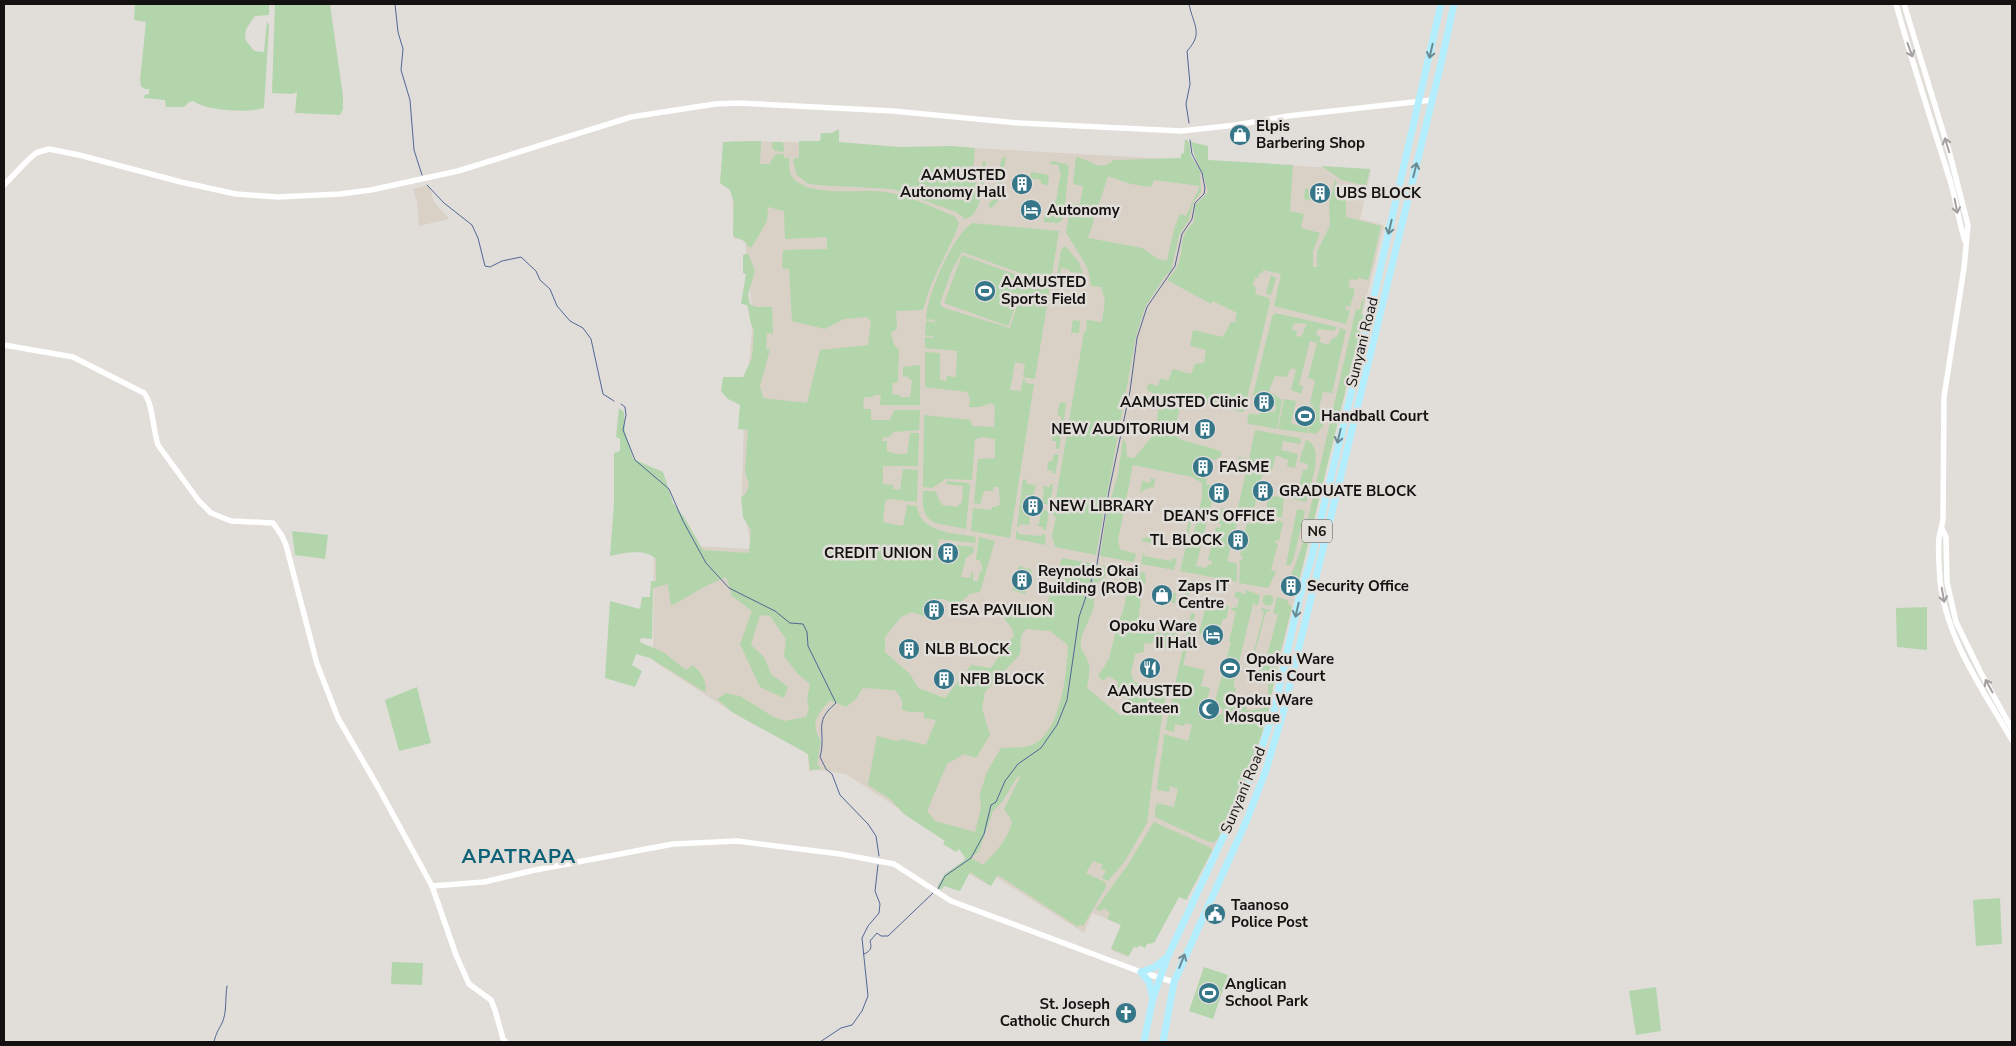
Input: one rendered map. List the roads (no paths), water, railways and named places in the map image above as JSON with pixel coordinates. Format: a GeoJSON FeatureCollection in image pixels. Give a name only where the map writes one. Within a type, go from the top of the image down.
{"type":"FeatureCollection","features":[{"type":"Feature","properties":{"kind":"main road","name":"Sunyani Road"},"geometry":{"type":"LineString","coordinates":[[1144,1042],[1153,998],[1167,958],[1254,771],[1274,711],[1442,4]]}},
{"type":"Feature","properties":{"kind":"main road","name":"N6"},"geometry":{"type":"LineString","coordinates":[[1162,1042],[1174,982],[1238,840],[1266,770],[1283,713],[1454,4]]}},
{"type":"Feature","properties":{"kind":"main road"},"geometry":{"type":"LineString","coordinates":[[1332,466],[1344,458]]}},
{"type":"Feature","properties":{"kind":"main road"},"geometry":{"type":"LineString","coordinates":[[1153,998],[1149,982],[1141,972],[1155,967],[1167,958]]}},
{"type":"Feature","properties":{"kind":"street"},"geometry":{"type":"LineString","coordinates":[[1896,4],[1901,26],[1916,66],[1950,178],[1965,243]]}},
{"type":"Feature","properties":{"kind":"street"},"geometry":{"type":"LineString","coordinates":[[1904,4],[1950,151],[1968,225],[1964,268],[1944,397],[1942,529],[1939,538],[1940,582],[1949,624],[1976,678],[2012,740]]}},
{"type":"Feature","properties":{"kind":"street"},"geometry":{"type":"LineString","coordinates":[[4,185],[32,157],[49,149],[236,194],[278,196],[340,194],[371,190],[458,171],[632,116],[714,104],[738,103],[893,111],[1020,123],[1181,131],[1236,125],[1288,116],[1432,100]]}},
{"type":"Feature","properties":{"kind":"street"},"geometry":{"type":"LineString","coordinates":[[4,345],[73,357],[144,394],[150,402],[154,433],[158,445],[206,509],[224,520],[273,522],[278,528],[286,545],[317,664],[338,718],[432,886],[456,955],[469,984],[491,1000],[503,1039],[506,1042]]}},
{"type":"Feature","properties":{"kind":"street"},"geometry":{"type":"LineString","coordinates":[[1942,529],[1946,537],[1947,582],[1956,622],[1981,673],[2012,728]]}},
{"type":"Feature","properties":{"kind":"street"},"geometry":{"type":"LineString","coordinates":[[432,886],[484,882],[535,870],[673,844],[737,841],[840,854],[894,864],[951,901],[1141,972],[1174,982]]}},
{"type":"Feature","properties":{"kind":"waterway"},"geometry":{"type":"LineString","coordinates":[[395,4],[398,32],[403,49],[401,70],[410,100],[414,150],[422,175]]}},
{"type":"Feature","properties":{"kind":"waterway"},"geometry":{"type":"LineString","coordinates":[[1189,4],[1196,29],[1195,39],[1187,51],[1190,84],[1186,104],[1189,123]]}},
{"type":"Feature","properties":{"kind":"waterway"},"geometry":{"type":"LineString","coordinates":[[938,889],[945,876],[971,858],[984,834],[991,805],[996,802],[1005,781],[1018,764],[1041,748],[1057,725],[1067,700],[1079,617],[1097,564],[1109,491],[1130,391],[1137,338],[1147,307],[1175,266],[1182,234],[1192,219],[1195,203],[1204,194],[1205,188],[1202,173],[1192,154],[1190,140]]}},
{"type":"Feature","properties":{"kind":"waterway"},"geometry":{"type":"LineString","coordinates":[[427,185],[444,203],[472,225],[478,238],[485,266],[490,267],[502,261],[521,257],[536,271],[540,280],[550,289],[557,306],[570,321],[583,328],[591,339],[603,394],[614,401]]}},
{"type":"Feature","properties":{"kind":"waterway"},"geometry":{"type":"LineString","coordinates":[[621,404],[625,407],[626,415],[623,430],[635,460],[669,489],[683,521],[706,563],[729,588],[775,611],[790,623],[803,624],[807,632],[808,646],[836,703],[824,716],[822,722],[820,757],[826,769],[832,774],[840,795],[868,824],[876,836],[879,856]]}},
{"type":"Feature","properties":{"kind":"waterway"},"geometry":{"type":"LineString","coordinates":[[820,1042],[841,1028],[852,1025],[862,1011],[868,996],[862,938],[868,926],[879,913],[880,904],[875,891],[878,865]]}},
{"type":"Feature","properties":{"kind":"waterway"},"geometry":{"type":"LineString","coordinates":[[864,954],[870,950],[870,941],[877,933],[881,936],[888,936],[933,893]]}},
{"type":"Feature","properties":{"kind":"waterway"},"geometry":{"type":"LineString","coordinates":[[214,1042],[225,1015],[227,986]]}},
{"type":"Feature","properties":{"kind":"place","name":"Elpis Barbering Shop"},"geometry":{"type":"Point","coordinates":[1240,135]}},
{"type":"Feature","properties":{"kind":"place","name":"AAMUSTED Autonomy Hall"},"geometry":{"type":"Point","coordinates":[1022,184]}},
{"type":"Feature","properties":{"kind":"place","name":"UBS BLOCK"},"geometry":{"type":"Point","coordinates":[1320,193]}},
{"type":"Feature","properties":{"kind":"place","name":"Autonomy"},"geometry":{"type":"Point","coordinates":[1031,210]}},
{"type":"Feature","properties":{"kind":"place","name":"AAMUSTED Sports Field"},"geometry":{"type":"Point","coordinates":[985,291]}},
{"type":"Feature","properties":{"kind":"place","name":"AAMUSTED Clinic"},"geometry":{"type":"Point","coordinates":[1264,402]}},
{"type":"Feature","properties":{"kind":"place","name":"Handball Court"},"geometry":{"type":"Point","coordinates":[1305,416]}},
{"type":"Feature","properties":{"kind":"place","name":"NEW AUDITORIUM"},"geometry":{"type":"Point","coordinates":[1205,429]}},
{"type":"Feature","properties":{"kind":"place","name":"FASME"},"geometry":{"type":"Point","coordinates":[1203,467]}},
{"type":"Feature","properties":{"kind":"place","name":"GRADUATE BLOCK"},"geometry":{"type":"Point","coordinates":[1263,491]}},
{"type":"Feature","properties":{"kind":"place","name":"DEAN'S OFFICE"},"geometry":{"type":"Point","coordinates":[1219,493]}},
{"type":"Feature","properties":{"kind":"place","name":"NEW LIBRARY"},"geometry":{"type":"Point","coordinates":[1033,506]}},
{"type":"Feature","properties":{"kind":"place","name":"TL BLOCK"},"geometry":{"type":"Point","coordinates":[1238,540]}},
{"type":"Feature","properties":{"kind":"place","name":"CREDIT UNION"},"geometry":{"type":"Point","coordinates":[948,553]}},
{"type":"Feature","properties":{"kind":"place","name":"Reynolds Okai Building (ROB)"},"geometry":{"type":"Point","coordinates":[1022,580]}},
{"type":"Feature","properties":{"kind":"place","name":"Security Office"},"geometry":{"type":"Point","coordinates":[1291,586]}},
{"type":"Feature","properties":{"kind":"place","name":"Zaps IT Centre"},"geometry":{"type":"Point","coordinates":[1162,595]}},
{"type":"Feature","properties":{"kind":"place","name":"ESA PAVILION"},"geometry":{"type":"Point","coordinates":[934,610]}},
{"type":"Feature","properties":{"kind":"place","name":"Opoku Ware II Hall"},"geometry":{"type":"Point","coordinates":[1213,635]}},
{"type":"Feature","properties":{"kind":"place","name":"NLB BLOCK"},"geometry":{"type":"Point","coordinates":[909,649]}},
{"type":"Feature","properties":{"kind":"place","name":"AAMUSTED Canteen"},"geometry":{"type":"Point","coordinates":[1150,668]}},
{"type":"Feature","properties":{"kind":"place","name":"Opoku Ware Tenis Court"},"geometry":{"type":"Point","coordinates":[1230,668]}},
{"type":"Feature","properties":{"kind":"place","name":"NFB BLOCK"},"geometry":{"type":"Point","coordinates":[944,679]}},
{"type":"Feature","properties":{"kind":"place","name":"Opoku Ware Mosque"},"geometry":{"type":"Point","coordinates":[1209,709]}},
{"type":"Feature","properties":{"kind":"place","name":"Taanoso Police Post"},"geometry":{"type":"Point","coordinates":[1215,914]}},
{"type":"Feature","properties":{"kind":"place","name":"Anglican School Park"},"geometry":{"type":"Point","coordinates":[1209,993]}},
{"type":"Feature","properties":{"kind":"place","name":"St. Joseph Catholic Church"},"geometry":{"type":"Point","coordinates":[1126,1013]}},
{"type":"Feature","properties":{"kind":"district","name":"APATRAPA"},"geometry":{"type":"Point","coordinates":[519,856]}}]}
